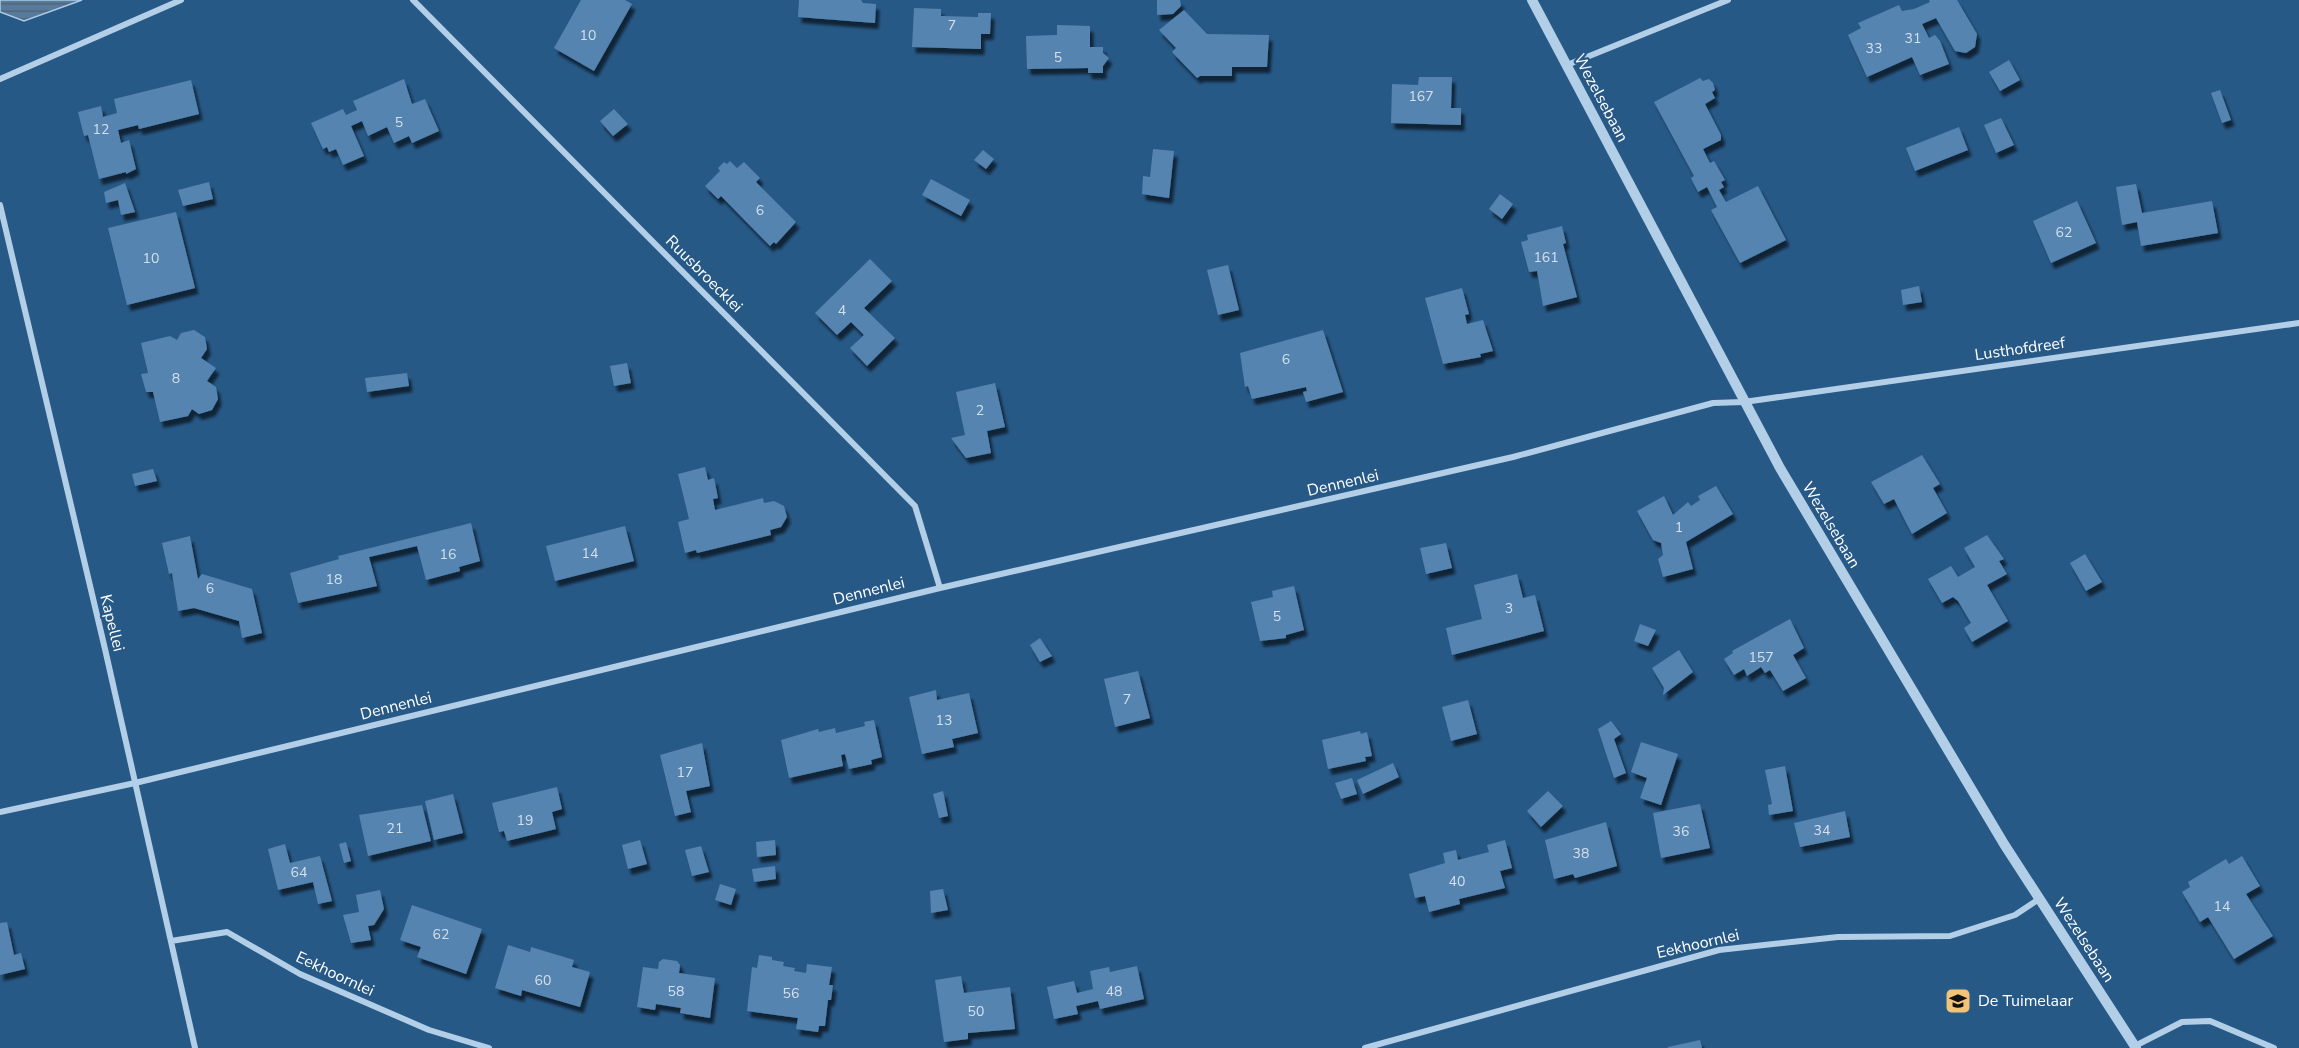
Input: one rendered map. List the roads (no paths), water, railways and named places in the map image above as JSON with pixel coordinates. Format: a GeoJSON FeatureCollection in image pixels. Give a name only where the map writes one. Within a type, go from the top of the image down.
{"type":"FeatureCollection","features":[{"type":"Feature","properties":{"kind":"street"},"geometry":{"type":"LineString","coordinates":[[0,80],[181,0]]}},
{"type":"Feature","properties":{"kind":"street","name":"Ruusbroecklei"},"geometry":{"type":"LineString","coordinates":[[413,0],[915,506],[940,588]]}},
{"type":"Feature","properties":{"kind":"street","name":"Wezelsebaan"},"geometry":{"type":"LineString","coordinates":[[1532,0],[1780,468],[2039,899],[2135,1047]]}},
{"type":"Feature","properties":{"kind":"street"},"geometry":{"type":"LineString","coordinates":[[1567,65],[1728,0]]}},
{"type":"Feature","properties":{"kind":"street","name":"Kapellei"},"geometry":{"type":"LineString","coordinates":[[0,205],[195,1048]]}},
{"type":"Feature","properties":{"kind":"street","name":"Lusthofdreef"},"geometry":{"type":"LineString","coordinates":[[1744,402],[2299,323]]}},
{"type":"Feature","properties":{"kind":"street","name":"Dennenlei"},"geometry":{"type":"LineString","coordinates":[[0,812],[135,783],[940,588],[1513,458],[1713,403],[1744,402]]}},
{"type":"Feature","properties":{"kind":"street","name":"Eekhoornlei"},"geometry":{"type":"LineString","coordinates":[[1365,1048],[1719,950],[1838,937],[1950,936],[2015,915],[2039,899]]}},
{"type":"Feature","properties":{"kind":"street","name":"Eekhoornlei"},"geometry":{"type":"LineString","coordinates":[[171,941],[226,932],[300,974],[429,1030],[489,1048]]}},
{"type":"Feature","properties":{"kind":"street"},"geometry":{"type":"LineString","coordinates":[[2135,1047],[2182,1022],[2210,1021],[2274,1048]]}},
{"type":"Feature","properties":{"kind":"water"},"geometry":{"type":"Polygon","coordinates":[[[0,0],[82,0],[24,21],[0,12],[0,0]]]}},
{"type":"Feature","properties":{"kind":"place","name":"De Tuimelaar"},"geometry":{"type":"Point","coordinates":[1958,1001]}}]}
